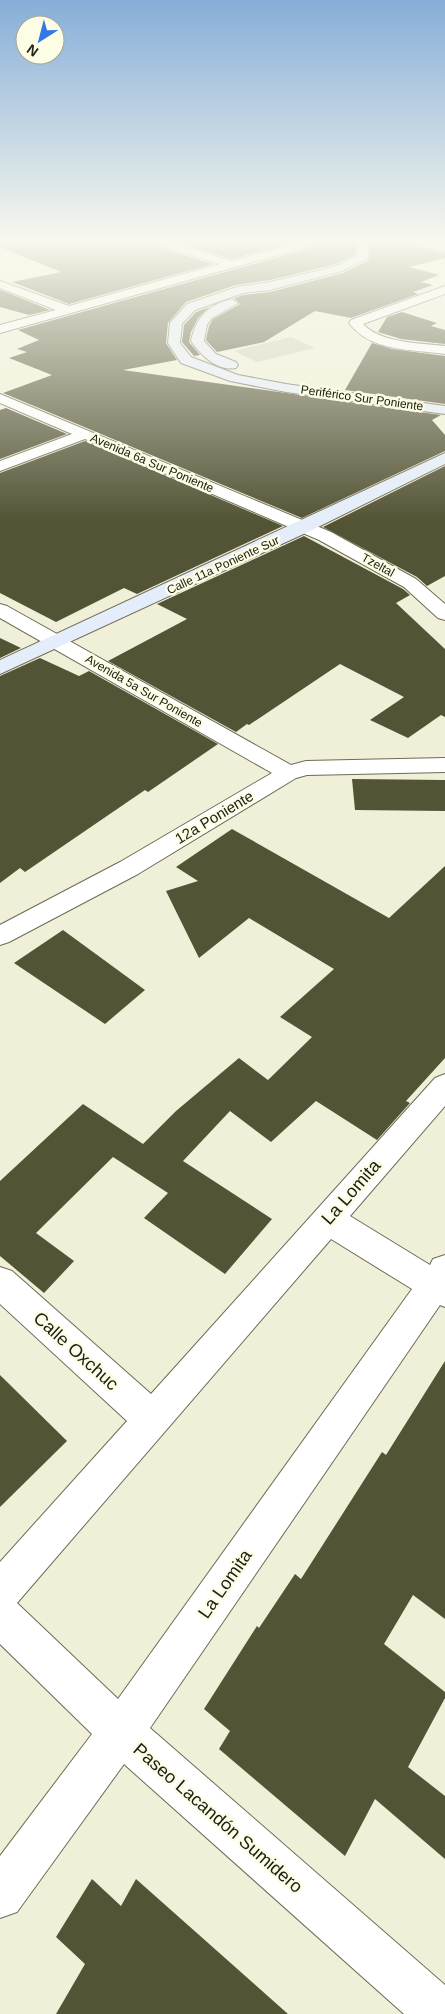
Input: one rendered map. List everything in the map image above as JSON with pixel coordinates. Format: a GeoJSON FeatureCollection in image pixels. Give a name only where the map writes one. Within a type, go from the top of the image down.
{"type":"FeatureCollection","features":[{"type":"Feature","properties":{"kind":"main road","name":"Periférico Sur Poniente"},"geometry":{"type":"LineString","coordinates":[[175,334],[174,343],[186,360],[235,378],[286,388],[445,410]]}},
{"type":"Feature","properties":{"kind":"main road","name":"Periférico Sur Poniente"},"geometry":{"type":"LineString","coordinates":[[198,334],[197,341],[211,357],[260,372],[445,398]]}},
{"type":"Feature","properties":{"kind":"main road","name":"Calle 11a Poniente Sur"},"geometry":{"type":"LineString","coordinates":[[4,676],[445,458]]}},
{"type":"Feature","properties":{"kind":"main road","name":"Calle 11a Poniente Sur"},"geometry":{"type":"LineString","coordinates":[[66,647],[342,528]]}},
{"type":"Feature","properties":{"kind":"street"},"geometry":{"type":"LineString","coordinates":[[366,334],[376,340],[445,350]]}},
{"type":"Feature","properties":{"kind":"street","name":"Avenida 6a Sur Poniente"},"geometry":{"type":"LineString","coordinates":[[0,398],[304,527]]}},
{"type":"Feature","properties":{"kind":"street"},"geometry":{"type":"LineString","coordinates":[[0,466],[85,434]]}},
{"type":"Feature","properties":{"kind":"street","name":"Tzeltal"},"geometry":{"type":"LineString","coordinates":[[304,527],[325,536],[410,583],[445,614]]}},
{"type":"Feature","properties":{"kind":"street","name":"Avenida 5a Sur Poniente"},"geometry":{"type":"LineString","coordinates":[[0,610],[288,773]]}},
{"type":"Feature","properties":{"kind":"street","name":"12a Poniente"},"geometry":{"type":"LineString","coordinates":[[0,936],[129,868],[288,773],[306,768],[445,765]]}},
{"type":"Feature","properties":{"kind":"street","name":"La Lomita"},"geometry":{"type":"LineString","coordinates":[[0,1592],[445,1086]]}},
{"type":"Feature","properties":{"kind":"street"},"geometry":{"type":"LineString","coordinates":[[327,1220],[441,1283]]}},
{"type":"Feature","properties":{"kind":"street","name":"Calle Oxchuc"},"geometry":{"type":"LineString","coordinates":[[0,1282],[152,1419]]}},
{"type":"Feature","properties":{"kind":"street","name":"La Lomita"},"geometry":{"type":"LineString","coordinates":[[0,1895],[121,1732],[441,1283]]}},
{"type":"Feature","properties":{"kind":"street","name":"Paseo Lacandón Sumidero"},"geometry":{"type":"LineString","coordinates":[[0,1615],[121,1732],[441,2014]]}},
{"type":"Feature","properties":{"kind":"green space"},"geometry":{"type":"Polygon","coordinates":[[[291,337],[315,348],[257,362],[234,351],[291,337]]]}},
{"type":"Feature","properties":{"kind":"building"},"geometry":{"type":"Polygon","coordinates":[[[26,334],[167,334],[166,343],[177,360],[123,370],[441,415],[432,420],[445,435],[445,451],[302,518],[3,393],[52,375],[9,358],[27,352],[17,349],[39,340],[26,334]]]}},
{"type":"Feature","properties":{"kind":"building"},"geometry":{"type":"Polygon","coordinates":[[[183,334],[191,334],[189,342],[200,355],[194,356],[182,342],[183,334]]]}},
{"type":"Feature","properties":{"kind":"building"},"geometry":{"type":"Polygon","coordinates":[[[207,334],[277,334],[264,342],[217,352],[206,340],[207,334]]]}},
{"type":"Feature","properties":{"kind":"building"},"geometry":{"type":"Polygon","coordinates":[[[385,334],[445,334],[445,344],[401,339],[385,334]]]}},
{"type":"Feature","properties":{"kind":"building"},"geometry":{"type":"Polygon","coordinates":[[[372,343],[392,349],[445,356],[445,404],[345,390],[372,343]]]}},
{"type":"Feature","properties":{"kind":"building"},"geometry":{"type":"Polygon","coordinates":[[[6,408],[67,434],[0,459],[0,410],[6,408]]]}},
{"type":"Feature","properties":{"kind":"building"},"geometry":{"type":"Polygon","coordinates":[[[85,441],[283,526],[137,594],[124,588],[56,622],[0,593],[0,473],[85,441]]]}},
{"type":"Feature","properties":{"kind":"building"},"geometry":{"type":"Polygon","coordinates":[[[445,466],[445,576],[427,586],[417,577],[323,527],[445,466]]]}},
{"type":"Feature","properties":{"kind":"building"},"geometry":{"type":"Polygon","coordinates":[[[304,536],[403,589],[410,595],[396,603],[445,649],[445,717],[441,715],[408,738],[370,720],[404,697],[340,664],[236,732],[108,661],[187,619],[157,604],[304,536]]]}},
{"type":"Feature","properties":{"kind":"building"},"geometry":{"type":"Polygon","coordinates":[[[0,638],[21,648],[0,658],[0,638]]]}},
{"type":"Feature","properties":{"kind":"building"},"geometry":{"type":"Polygon","coordinates":[[[40,658],[79,676],[89,671],[218,744],[148,792],[145,790],[25,872],[20,868],[0,883],[0,676],[40,658]]]}},
{"type":"Feature","properties":{"kind":"building"},"geometry":{"type":"Polygon","coordinates":[[[352,779],[445,780],[445,811],[355,810],[352,779]]]}},
{"type":"Feature","properties":{"kind":"building"},"geometry":{"type":"Polygon","coordinates":[[[232,829],[389,918],[445,866],[445,1058],[406,1101],[410,1103],[377,1140],[316,1101],[271,1142],[230,1111],[183,1161],[272,1219],[225,1274],[144,1218],[168,1193],[113,1157],[36,1233],[74,1261],[44,1293],[0,1256],[0,1181],[83,1104],[143,1144],[176,1111],[239,1058],[268,1080],[312,1037],[280,1017],[334,969],[249,918],[199,958],[166,891],[198,881],[176,867],[232,829]]]}},
{"type":"Feature","properties":{"kind":"building"},"geometry":{"type":"Polygon","coordinates":[[[63,930],[145,990],[105,1024],[14,963],[63,930]]]}},
{"type":"Feature","properties":{"kind":"building"},"geometry":{"type":"Polygon","coordinates":[[[445,1361],[445,1619],[413,1595],[384,1644],[445,1692],[445,1698],[408,1767],[445,1796],[445,1859],[375,1799],[345,1856],[219,1749],[230,1731],[204,1709],[257,1626],[259,1628],[295,1574],[301,1579],[382,1452],[386,1455],[445,1361]]]}},
{"type":"Feature","properties":{"kind":"building"},"geometry":{"type":"Polygon","coordinates":[[[0,1375],[67,1441],[0,1507],[0,1375]]]}},
{"type":"Feature","properties":{"kind":"building"},"geometry":{"type":"Polygon","coordinates":[[[92,1879],[121,1906],[136,1879],[288,2014],[56,2014],[85,1964],[56,1937],[92,1879]]]}}]}
